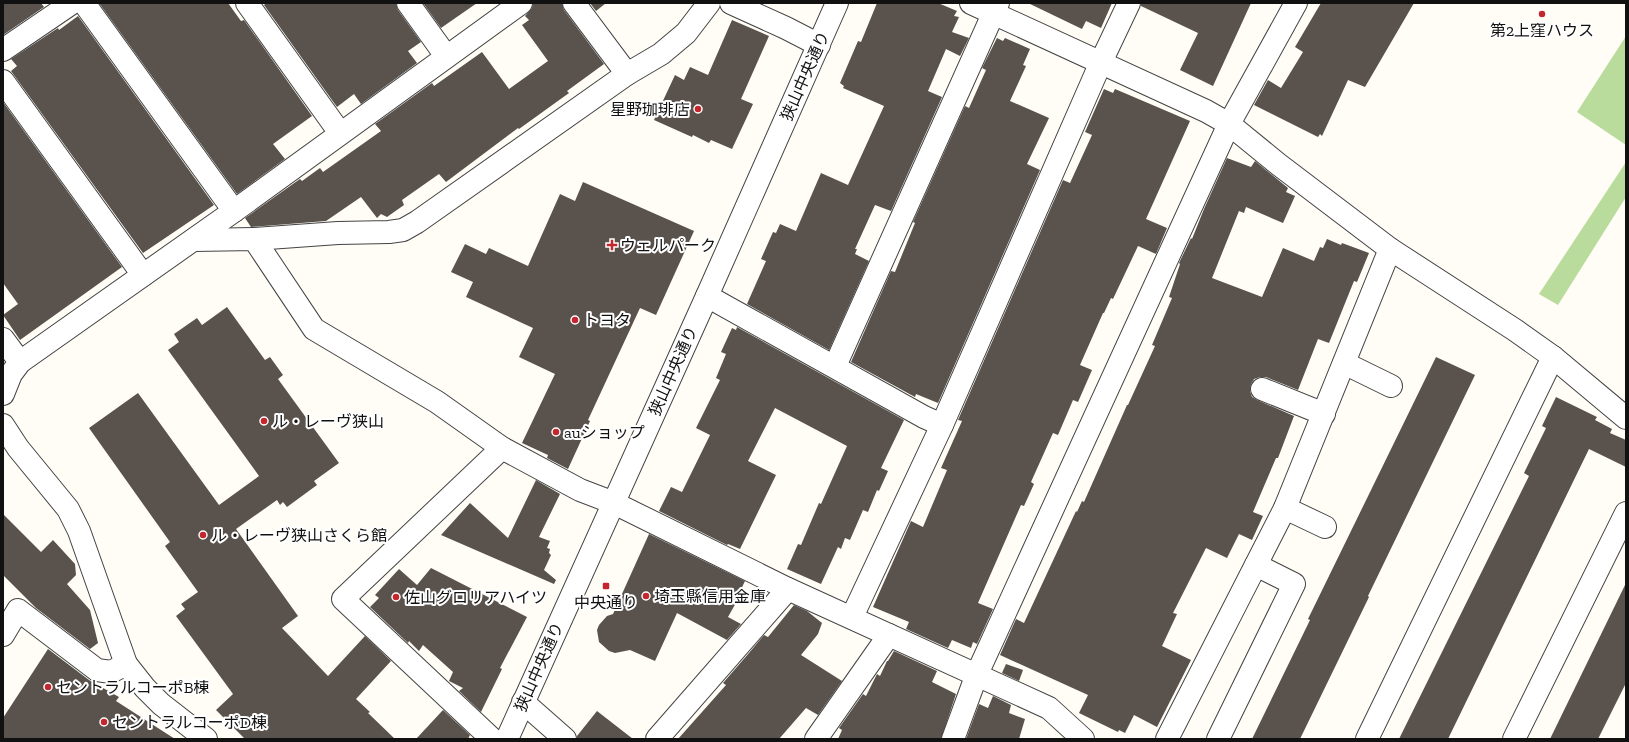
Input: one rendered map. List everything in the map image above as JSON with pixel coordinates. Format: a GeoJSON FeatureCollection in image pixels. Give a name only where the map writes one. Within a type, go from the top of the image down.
{"type":"FeatureCollection","features":[{"type":"Feature","properties":{"kind":"street"},"geometry":{"type":"LineString","coordinates":[[3,50],[72,3]]}},
{"type":"Feature","properties":{"kind":"street"},"geometry":{"type":"LineString","coordinates":[[84,3],[234,211]]}},
{"type":"Feature","properties":{"kind":"street"},"geometry":{"type":"LineString","coordinates":[[247,3],[340,133]]}},
{"type":"Feature","properties":{"kind":"street"},"geometry":{"type":"LineString","coordinates":[[408,3],[446,56]]}},
{"type":"Feature","properties":{"kind":"street"},"geometry":{"type":"LineString","coordinates":[[3,394],[11,374],[20,362],[194,240],[521,3]]}},
{"type":"Feature","properties":{"kind":"street"},"geometry":{"type":"LineString","coordinates":[[574,3],[627,74]]}},
{"type":"Feature","properties":{"kind":"street"},"geometry":{"type":"LineString","coordinates":[[194,240],[254,239],[403,230],[430,213],[627,74],[661,54],[686,33],[708,3]]}},
{"type":"Feature","properties":{"kind":"street"},"geometry":{"type":"LineString","coordinates":[[731,3],[819,45]]}},
{"type":"Feature","properties":{"kind":"street","name":"狭山中央通り"},"geometry":{"type":"LineString","coordinates":[[507,739],[707,296],[837,3]]}},
{"type":"Feature","properties":{"kind":"street"},"geometry":{"type":"LineString","coordinates":[[971,3],[996,8],[1101,62],[1206,111],[1228,124],[1390,249],[1515,330],[1624,411]]}},
{"type":"Feature","properties":{"kind":"street"},"geometry":{"type":"LineString","coordinates":[[852,617],[942,425],[1101,62],[1130,3]]}},
{"type":"Feature","properties":{"kind":"street"},"geometry":{"type":"LineString","coordinates":[[953,739],[977,674],[1228,124],[1296,3]]}},
{"type":"Feature","properties":{"kind":"street"},"geometry":{"type":"LineString","coordinates":[[835,366],[996,8]]}},
{"type":"Feature","properties":{"kind":"street"},"geometry":{"type":"LineString","coordinates":[[3,81],[143,276]]}},
{"type":"Feature","properties":{"kind":"street"},"geometry":{"type":"LineString","coordinates":[[254,239],[314,329],[437,402],[502,448],[580,490],[614,503],[788,589],[1049,708],[1083,739]]}},
{"type":"Feature","properties":{"kind":"street"},"geometry":{"type":"LineString","coordinates":[[1167,739],[1285,508],[1390,249]]}},
{"type":"Feature","properties":{"kind":"street"},"geometry":{"type":"LineString","coordinates":[[707,296],[924,417],[942,425]]}},
{"type":"Feature","properties":{"kind":"street"},"geometry":{"type":"LineString","coordinates":[[3,340],[20,362]]}},
{"type":"Feature","properties":{"kind":"street"},"geometry":{"type":"LineString","coordinates":[[1367,739],[1553,357]]}},
{"type":"Feature","properties":{"kind":"street"},"geometry":{"type":"LineString","coordinates":[[1344,363],[1391,386]]}},
{"type":"Feature","properties":{"kind":"street"},"geometry":{"type":"LineString","coordinates":[[1262,389],[1324,414]]}},
{"type":"Feature","properties":{"kind":"street"},"geometry":{"type":"LineString","coordinates":[[3,426],[18,448],[68,509],[80,531],[126,664],[145,688],[161,704],[206,739]]}},
{"type":"Feature","properties":{"kind":"street"},"geometry":{"type":"LineString","coordinates":[[492,739],[342,599],[502,448]]}},
{"type":"Feature","properties":{"kind":"street"},"geometry":{"type":"LineString","coordinates":[[1285,508],[1325,527]]}},
{"type":"Feature","properties":{"kind":"street"},"geometry":{"type":"LineString","coordinates":[[1514,739],[1626,513]]}},
{"type":"Feature","properties":{"kind":"street"},"geometry":{"type":"LineString","coordinates":[[1218,739],[1294,584],[1256,566]]}},
{"type":"Feature","properties":{"kind":"street"},"geometry":{"type":"LineString","coordinates":[[657,739],[788,589]]}},
{"type":"Feature","properties":{"kind":"street"},"geometry":{"type":"LineString","coordinates":[[3,636],[18,610],[97,670],[111,672],[126,664]]}},
{"type":"Feature","properties":{"kind":"street"},"geometry":{"type":"LineString","coordinates":[[816,739],[889,635]]}},
{"type":"Feature","properties":{"kind":"street"},"geometry":{"type":"LineString","coordinates":[[523,702],[565,739]]}},
{"type":"Feature","properties":{"kind":"green space"},"geometry":{"type":"Polygon","coordinates":[[[1626,36],[1626,145],[1577,112],[1626,36]]]}},
{"type":"Feature","properties":{"kind":"green space"},"geometry":{"type":"Polygon","coordinates":[[[1626,162],[1626,197],[1558,305],[1539,294],[1626,162]]]}},
{"type":"Feature","properties":{"kind":"building"},"geometry":{"type":"Polygon","coordinates":[[[3,3],[41,3],[44,7],[3,35],[3,3]]]}},
{"type":"Feature","properties":{"kind":"building"},"geometry":{"type":"Polygon","coordinates":[[[99,3],[228,3],[241,21],[244,20],[312,116],[273,144],[285,159],[237,194],[99,3]]]}},
{"type":"Feature","properties":{"kind":"building"},"geometry":{"type":"Polygon","coordinates":[[[266,3],[396,3],[398,10],[421,42],[408,51],[417,63],[361,104],[354,94],[337,107],[264,5],[266,3]]]}},
{"type":"Feature","properties":{"kind":"building"},"geometry":{"type":"Polygon","coordinates":[[[423,3],[477,3],[441,28],[423,3]]]}},
{"type":"Feature","properties":{"kind":"building"},"geometry":{"type":"Polygon","coordinates":[[[533,3],[562,3],[564,10],[604,64],[567,91],[569,93],[519,129],[518,128],[446,182],[439,174],[402,200],[404,205],[387,217],[381,214],[377,218],[361,197],[326,221],[251,227],[245,218],[300,179],[302,181],[320,168],[323,172],[381,131],[375,124],[432,83],[434,86],[482,52],[509,89],[548,61],[522,25],[529,20],[525,16],[532,8],[533,3]]]}},
{"type":"Feature","properties":{"kind":"building"},"geometry":{"type":"Polygon","coordinates":[[[590,3],[606,3],[596,11],[590,3]]]}},
{"type":"Feature","properties":{"kind":"building"},"geometry":{"type":"Polygon","coordinates":[[[877,3],[938,3],[957,11],[954,16],[959,17],[952,32],[969,38],[960,56],[946,49],[928,91],[942,97],[891,211],[875,205],[855,249],[857,249],[855,254],[869,261],[829,350],[747,304],[766,261],[761,259],[773,232],[776,233],[780,224],[796,231],[821,173],[848,185],[884,106],[843,88],[844,86],[840,83],[858,41],[861,42],[877,3]]]}},
{"type":"Feature","properties":{"kind":"building"},"geometry":{"type":"Polygon","coordinates":[[[1028,3],[1112,3],[1101,28],[1086,21],[1082,29],[1028,3]]]}},
{"type":"Feature","properties":{"kind":"building"},"geometry":{"type":"Polygon","coordinates":[[[1141,3],[1251,3],[1213,86],[1180,70],[1198,33],[1141,6],[1141,3]]]}},
{"type":"Feature","properties":{"kind":"building"},"geometry":{"type":"Polygon","coordinates":[[[1321,3],[1414,3],[1365,87],[1348,80],[1322,136],[1320,134],[1318,137],[1254,105],[1268,80],[1281,88],[1303,52],[1295,47],[1321,3]]]}},
{"type":"Feature","properties":{"kind":"building"},"geometry":{"type":"Polygon","coordinates":[[[78,16],[214,205],[143,253],[11,71],[17,66],[11,59],[58,28],[59,30],[78,16]]]}},
{"type":"Feature","properties":{"kind":"building"},"geometry":{"type":"Polygon","coordinates":[[[732,20],[769,36],[741,99],[753,104],[732,149],[711,140],[709,143],[693,135],[692,137],[654,120],[675,75],[684,80],[690,67],[708,75],[732,20]]]}},
{"type":"Feature","properties":{"kind":"building"},"geometry":{"type":"Polygon","coordinates":[[[997,38],[1003,41],[1005,38],[1030,49],[1023,65],[1026,66],[1010,101],[1049,118],[1027,164],[1040,170],[938,403],[916,394],[915,397],[851,362],[891,271],[895,272],[915,223],[913,222],[965,106],[969,108],[986,70],[982,68],[997,38]]]}},
{"type":"Feature","properties":{"kind":"building"},"geometry":{"type":"Polygon","coordinates":[[[1104,89],[1113,93],[1115,89],[1190,121],[1146,219],[1167,228],[1156,254],[1138,246],[1113,299],[1111,298],[1103,313],[1080,365],[1092,370],[1078,402],[1073,400],[1058,435],[1053,433],[1031,482],[1034,484],[1024,506],[1021,505],[978,603],[993,609],[977,644],[973,642],[971,648],[952,640],[948,648],[906,629],[909,622],[873,607],[911,521],[923,527],[947,470],[941,468],[962,421],[958,420],[1063,180],[1070,183],[1092,135],[1085,132],[1104,89]]]}},
{"type":"Feature","properties":{"kind":"building"},"geometry":{"type":"Polygon","coordinates":[[[3,102],[122,267],[20,340],[3,315],[18,304],[3,283],[3,102]]]}},
{"type":"Feature","properties":{"kind":"building"},"geometry":{"type":"Polygon","coordinates":[[[1227,158],[1251,167],[1255,161],[1288,188],[1286,192],[1295,196],[1283,223],[1246,207],[1244,213],[1239,211],[1212,278],[1262,297],[1283,248],[1314,261],[1320,247],[1323,248],[1327,239],[1341,245],[1342,243],[1369,253],[1357,282],[1354,281],[1329,343],[1318,339],[1298,390],[1266,377],[1254,379],[1251,384],[1250,391],[1252,397],[1294,416],[1278,458],[1276,458],[1253,512],[1263,516],[1252,540],[1239,534],[1227,558],[1206,548],[1173,613],[1177,614],[1162,646],[1191,660],[1157,727],[1134,715],[1125,733],[1119,730],[1118,732],[1079,713],[1088,695],[1000,655],[1016,619],[1024,623],[1076,511],[1077,512],[1082,501],[1084,502],[1155,346],[1152,345],[1172,298],[1169,297],[1180,264],[1179,263],[1191,238],[1192,239],[1227,158]]]}},
{"type":"Feature","properties":{"kind":"building"},"geometry":{"type":"Polygon","coordinates":[[[583,182],[694,231],[656,315],[640,308],[588,420],[590,421],[568,469],[547,458],[548,455],[522,443],[555,374],[519,357],[533,328],[466,297],[473,282],[451,272],[465,244],[486,254],[489,248],[528,266],[560,194],[575,201],[583,182]]]}},
{"type":"Feature","properties":{"kind":"building"},"geometry":{"type":"Polygon","coordinates":[[[227,307],[265,360],[270,357],[283,375],[278,379],[339,463],[314,481],[317,485],[287,507],[283,502],[280,505],[277,500],[236,529],[298,616],[282,628],[328,676],[365,636],[391,661],[356,699],[395,739],[245,739],[216,710],[233,694],[176,616],[185,609],[181,604],[198,592],[165,546],[170,542],[89,428],[138,393],[219,505],[259,476],[168,350],[179,342],[174,334],[197,318],[202,325],[227,307]]]}},
{"type":"Feature","properties":{"kind":"building"},"geometry":{"type":"Polygon","coordinates":[[[737,327],[904,420],[881,468],[888,471],[879,491],[877,490],[868,512],[863,510],[850,540],[845,538],[841,549],[838,547],[821,584],[787,569],[798,544],[801,545],[819,503],[821,504],[847,446],[775,408],[748,461],[776,475],[740,549],[728,544],[727,545],[659,511],[671,487],[682,492],[710,435],[696,428],[720,380],[716,378],[726,354],[721,352],[732,328],[736,330],[737,327]]]}},
{"type":"Feature","properties":{"kind":"building"},"geometry":{"type":"Polygon","coordinates":[[[1436,357],[1475,375],[1368,596],[1369,597],[1300,739],[1252,739],[1310,620],[1308,619],[1436,357]]]}},
{"type":"Feature","properties":{"kind":"building"},"geometry":{"type":"Polygon","coordinates":[[[1556,397],[1597,417],[1595,420],[1612,429],[1610,433],[1626,440],[1626,467],[1589,449],[1448,739],[1399,739],[1529,476],[1524,473],[1546,428],[1542,426],[1556,397]]]}},
{"type":"Feature","properties":{"kind":"building"},"geometry":{"type":"Polygon","coordinates":[[[536,480],[560,494],[539,537],[550,541],[547,548],[550,549],[549,553],[551,555],[544,570],[556,580],[554,584],[441,535],[470,503],[508,538],[536,480]]]}},
{"type":"Feature","properties":{"kind":"building"},"geometry":{"type":"Polygon","coordinates":[[[3,514],[41,552],[53,540],[75,564],[76,575],[67,584],[90,610],[98,643],[90,649],[36,608],[3,575],[3,514]]]}},
{"type":"Feature","properties":{"kind":"building"},"geometry":{"type":"Polygon","coordinates":[[[649,534],[745,581],[736,600],[737,601],[728,617],[741,624],[727,640],[677,613],[655,661],[630,650],[615,653],[609,651],[599,642],[597,630],[599,625],[607,616],[613,614],[649,534]]]}},
{"type":"Feature","properties":{"kind":"building"},"geometry":{"type":"Polygon","coordinates":[[[431,568],[527,617],[500,668],[502,669],[481,712],[459,691],[463,688],[449,681],[453,672],[423,645],[419,651],[409,641],[408,643],[370,607],[379,598],[375,595],[399,569],[417,585],[431,568]]]}},
{"type":"Feature","properties":{"kind":"building"},"geometry":{"type":"Polygon","coordinates":[[[1626,583],[1626,683],[1598,739],[1550,739],[1626,583]]]}},
{"type":"Feature","properties":{"kind":"building"},"geometry":{"type":"Polygon","coordinates":[[[794,605],[807,611],[822,623],[818,634],[801,655],[842,681],[818,715],[806,708],[779,739],[678,739],[726,685],[723,683],[764,635],[768,637],[794,605]]]}},
{"type":"Feature","properties":{"kind":"building"},"geometry":{"type":"Polygon","coordinates":[[[48,649],[89,680],[119,697],[116,701],[175,739],[3,739],[3,718],[48,649]]]}},
{"type":"Feature","properties":{"kind":"building"},"geometry":{"type":"Polygon","coordinates":[[[894,651],[937,671],[932,682],[956,694],[941,739],[838,739],[842,730],[839,728],[863,694],[866,696],[877,674],[880,676],[887,661],[894,651]]]}},
{"type":"Feature","properties":{"kind":"building"},"geometry":{"type":"Polygon","coordinates":[[[1006,664],[1023,670],[1019,681],[1002,673],[1006,664]]]}},
{"type":"Feature","properties":{"kind":"building"},"geometry":{"type":"Polygon","coordinates":[[[993,696],[1011,705],[1009,713],[1025,719],[1019,739],[966,739],[979,704],[988,708],[993,696]]]}},
{"type":"Feature","properties":{"kind":"building"},"geometry":{"type":"Polygon","coordinates":[[[443,710],[470,735],[468,739],[416,739],[443,710]]]}},
{"type":"Feature","properties":{"kind":"building"},"geometry":{"type":"Polygon","coordinates":[[[597,711],[633,739],[577,739],[577,736],[597,711]]]}},
{"type":"Feature","properties":{"kind":"place","name":"第2上窪ハウス"},"geometry":{"type":"Point","coordinates":[1542,14]}},
{"type":"Feature","properties":{"kind":"place","name":"星野珈琲店"},"geometry":{"type":"Point","coordinates":[698,109]}},
{"type":"Feature","properties":{"kind":"place","name":"ウェルパーク"},"geometry":{"type":"Point","coordinates":[612,245]}},
{"type":"Feature","properties":{"kind":"place","name":"トヨタ"},"geometry":{"type":"Point","coordinates":[575,320]}},
{"type":"Feature","properties":{"kind":"place","name":"ル・レーヴ狭山"},"geometry":{"type":"Point","coordinates":[264,421]}},
{"type":"Feature","properties":{"kind":"place","name":"auショップ"},"geometry":{"type":"Point","coordinates":[556,432]}},
{"type":"Feature","properties":{"kind":"place","name":"ル・レーヴ狭山さくら館"},"geometry":{"type":"Point","coordinates":[203,535]}},
{"type":"Feature","properties":{"kind":"place","name":"中央通り"},"geometry":{"type":"Point","coordinates":[606,586]}},
{"type":"Feature","properties":{"kind":"place","name":"埼玉縣信用金庫"},"geometry":{"type":"Point","coordinates":[646,596]}},
{"type":"Feature","properties":{"kind":"place","name":"佐山グロリアハイツ"},"geometry":{"type":"Point","coordinates":[396,597]}},
{"type":"Feature","properties":{"kind":"place","name":"セントラルコーポB棟"},"geometry":{"type":"Point","coordinates":[48,687]}},
{"type":"Feature","properties":{"kind":"place","name":"セントラルコーポD棟"},"geometry":{"type":"Point","coordinates":[104,722]}}]}
